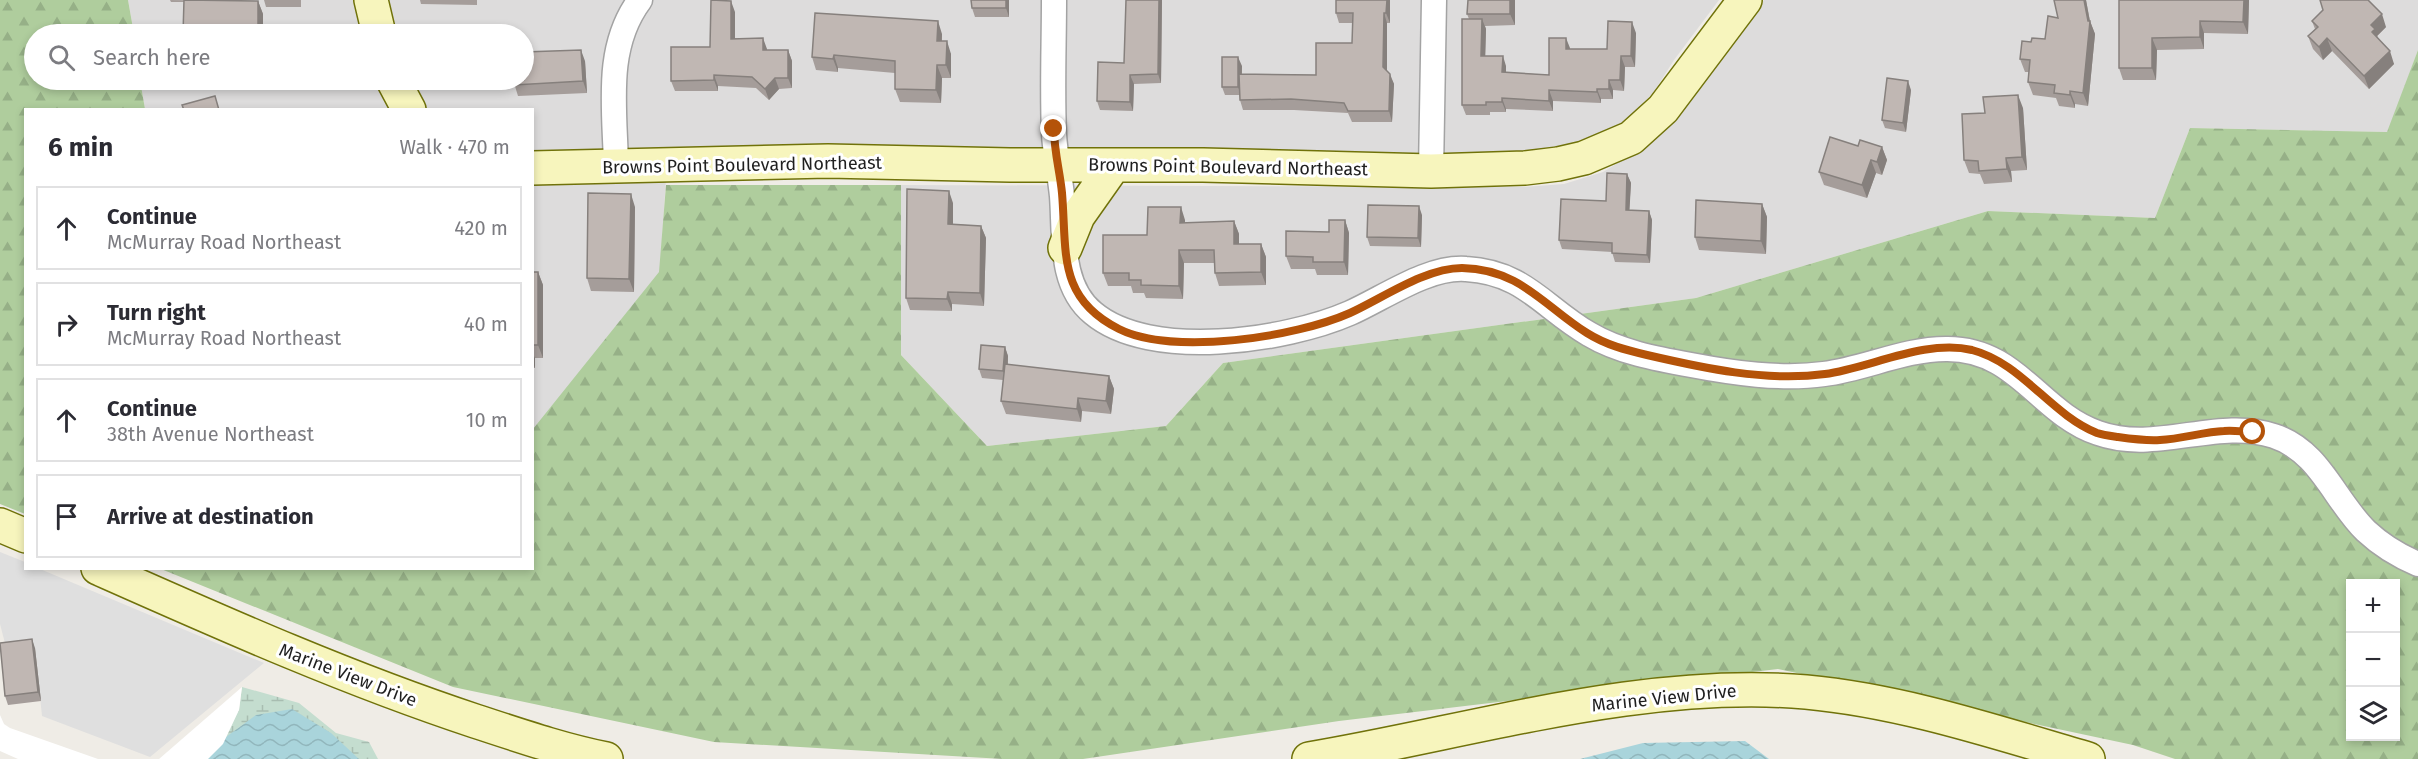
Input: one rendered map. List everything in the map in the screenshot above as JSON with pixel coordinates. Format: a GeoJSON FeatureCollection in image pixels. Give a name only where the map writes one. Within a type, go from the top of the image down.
{"type":"FeatureCollection","features":[{"type":"Feature","properties":{"kind":"street"},"geometry":{"type":"LineString","coordinates":[[371,0],[377,24]]}},
{"type":"Feature","properties":{"kind":"street"},"geometry":{"type":"LineString","coordinates":[[616,166],[615,55],[623,28],[640,0]]}},
{"type":"Feature","properties":{"kind":"street"},"geometry":{"type":"LineString","coordinates":[[1054,0],[1054,129],[1068,268],[1076,292],[1092,312],[1121,330],[1167,340],[1208,341],[1246,339],[1309,328],[1348,314],[1436,273],[1461,268],[1488,272],[1514,281],[1533,291],[1586,333],[1614,347],[1693,366],[1772,376],[1825,374],[1896,356],[1943,349],[1972,350],[2004,364],[2069,419],[2099,434],[2160,440],[2225,430],[2276,436],[2298,449],[2319,468],[2364,529],[2397,555],[2418,564]]}},
{"type":"Feature","properties":{"kind":"street"},"geometry":{"type":"LineString","coordinates":[[1431,171],[1434,0]]}},
{"type":"Feature","properties":{"kind":"street","name":"Browns Point Boulevard Northeast"},"geometry":{"type":"LineString","coordinates":[[534,168],[767,161],[1203,165],[1431,171],[1525,168],[1558,164],[1584,158],[1631,138],[1663,109],[1744,0]]}},
{"type":"Feature","properties":{"kind":"street"},"geometry":{"type":"LineString","coordinates":[[398,90],[408,108]]}},
{"type":"Feature","properties":{"kind":"street"},"geometry":{"type":"LineString","coordinates":[[1065,248],[1078,216],[1114,165]]}},
{"type":"Feature","properties":{"kind":"street"},"geometry":{"type":"LineString","coordinates":[[0,525],[24,535]]}},
{"type":"Feature","properties":{"kind":"street","name":"Marine View Drive"},"geometry":{"type":"LineString","coordinates":[[102,570],[251,636],[396,695],[539,742],[606,759]]}},
{"type":"Feature","properties":{"kind":"street","name":"Marine View Drive"},"geometry":{"type":"LineString","coordinates":[[1309,759],[1627,699],[1686,692],[1748,690],[1806,692],[1930,713],[2088,759]]}},
{"type":"Feature","properties":{"kind":"shaded area"},"geometry":{"type":"Polygon","coordinates":[[[128,0],[1719,0],[1674,60],[1653,93],[1625,121],[1592,141],[1530,156],[668,148],[660,272],[534,430],[534,108],[145,108],[142,90],[534,90],[534,24],[132,24],[128,0]]]}},
{"type":"Feature","properties":{"kind":"shaded area"},"geometry":{"type":"Polygon","coordinates":[[[1764,0],[2418,0],[2418,50],[2388,132],[2190,128],[2155,218],[1988,211],[1696,298],[1223,363],[1166,426],[987,446],[901,355],[901,185],[1523,187],[1564,184],[1603,172],[1641,149],[1691,96],[1764,0]]]}},
{"type":"Feature","properties":{"kind":"shaded area"},"geometry":{"type":"Polygon","coordinates":[[[0,552],[24,562],[24,570],[42,570],[264,663],[150,757],[42,716],[35,648],[7,651],[0,624],[0,552]]]}},
{"type":"Feature","properties":{"kind":"green space"},"geometry":{"type":"Polygon","coordinates":[[[0,0],[128,0],[132,24],[24,24],[24,90],[142,90],[145,108],[24,108],[24,514],[0,504],[0,0]]]}},
{"type":"Feature","properties":{"kind":"green space"},"geometry":{"type":"Polygon","coordinates":[[[2418,50],[2418,759],[2175,759],[2133,745],[1778,669],[1339,721],[1083,759],[1003,759],[714,742],[453,687],[163,570],[534,570],[534,428],[659,272],[666,185],[901,185],[901,355],[987,446],[1166,426],[1223,363],[1696,298],[1988,211],[2155,218],[2190,128],[2387,132],[2418,50]]]}},
{"type":"Feature","properties":{"kind":"green space"},"geometry":{"type":"Polygon","coordinates":[[[242,687],[299,703],[336,733],[369,742],[378,759],[208,759],[239,710],[242,687]]]}},
{"type":"Feature","properties":{"kind":"water"},"geometry":{"type":"Polygon","coordinates":[[[292,709],[331,733],[359,759],[196,759],[256,715],[292,709]]]}},
{"type":"Feature","properties":{"kind":"water"},"geometry":{"type":"Polygon","coordinates":[[[1745,741],[1769,759],[1580,759],[1643,743],[1745,741]]]}},
{"type":"Feature","properties":{"kind":"pier"},"geometry":{"type":"Polygon","coordinates":[[[242,687],[239,710],[223,744],[208,759],[159,759],[242,687]]]}},
{"type":"Feature","properties":{"kind":"pier"},"geometry":{"type":"Polygon","coordinates":[[[0,715],[4,724],[10,728],[98,759],[18,759],[0,751],[0,715]]]}},
{"type":"Feature","properties":{"kind":"building"},"geometry":{"type":"Polygon","coordinates":[[[184,0],[258,1],[258,24],[183,24],[184,0]]]}},
{"type":"Feature","properties":{"kind":"building"},"geometry":{"type":"Polygon","coordinates":[[[711,0],[731,1],[731,39],[763,38],[763,50],[788,50],[788,78],[775,78],[765,89],[752,77],[714,75],[714,80],[671,81],[671,47],[710,47],[711,0]]]}},
{"type":"Feature","properties":{"kind":"building"},"geometry":{"type":"Polygon","coordinates":[[[971,0],[1006,0],[1006,8],[972,8],[971,0]]]}},
{"type":"Feature","properties":{"kind":"building"},"geometry":{"type":"Polygon","coordinates":[[[1126,0],[1159,0],[1158,74],[1130,75],[1130,102],[1097,101],[1098,62],[1124,63],[1126,0]]]}},
{"type":"Feature","properties":{"kind":"building"},"geometry":{"type":"Polygon","coordinates":[[[1336,0],[1387,0],[1386,13],[1384,13],[1383,67],[1390,74],[1389,111],[1348,111],[1344,103],[1291,99],[1240,100],[1239,74],[1316,75],[1316,43],[1352,43],[1353,13],[1336,13],[1336,0]]]}},
{"type":"Feature","properties":{"kind":"building"},"geometry":{"type":"Polygon","coordinates":[[[1468,0],[1510,0],[1510,14],[1467,14],[1468,0]]]}},
{"type":"Feature","properties":{"kind":"building"},"geometry":{"type":"Polygon","coordinates":[[[2054,0],[2084,0],[2088,21],[2090,21],[2083,93],[2070,91],[2070,95],[2054,93],[2055,85],[2028,82],[2030,60],[2020,59],[2022,41],[2031,42],[2032,38],[2045,39],[2048,16],[2058,18],[2054,0]]]}},
{"type":"Feature","properties":{"kind":"building"},"geometry":{"type":"Polygon","coordinates":[[[2119,0],[2244,0],[2243,22],[2200,21],[2200,37],[2152,38],[2152,68],[2119,68],[2119,0]]]}},
{"type":"Feature","properties":{"kind":"building"},"geometry":{"type":"Polygon","coordinates":[[[2320,0],[2368,0],[2382,14],[2371,25],[2375,29],[2372,32],[2390,51],[2364,76],[2327,38],[2319,47],[2308,36],[2318,27],[2312,21],[2323,10],[2320,0]]]}},
{"type":"Feature","properties":{"kind":"building"},"geometry":{"type":"Polygon","coordinates":[[[815,13],[938,21],[937,41],[947,41],[946,65],[937,65],[936,90],[895,89],[895,61],[834,55],[833,59],[812,57],[815,13]]]}},
{"type":"Feature","properties":{"kind":"building"},"geometry":{"type":"Polygon","coordinates":[[[1462,19],[1482,19],[1481,56],[1503,56],[1502,72],[1549,75],[1549,38],[1566,38],[1566,49],[1607,49],[1608,21],[1632,22],[1631,56],[1621,56],[1620,80],[1609,80],[1609,89],[1597,89],[1597,92],[1549,90],[1549,101],[1502,98],[1502,102],[1486,102],[1486,105],[1462,105],[1462,19]]]}},
{"type":"Feature","properties":{"kind":"building"},"geometry":{"type":"Polygon","coordinates":[[[581,50],[583,81],[534,84],[534,52],[581,50]]]}},
{"type":"Feature","properties":{"kind":"building"},"geometry":{"type":"Polygon","coordinates":[[[1222,57],[1238,57],[1238,87],[1222,87],[1222,57]]]}},
{"type":"Feature","properties":{"kind":"building"},"geometry":{"type":"Polygon","coordinates":[[[1887,78],[1908,81],[1903,123],[1882,120],[1887,78]]]}},
{"type":"Feature","properties":{"kind":"building"},"geometry":{"type":"Polygon","coordinates":[[[2018,95],[2022,157],[2006,158],[2007,169],[1979,171],[1978,161],[1964,160],[1962,114],[1985,113],[1983,97],[2018,95]]]}},
{"type":"Feature","properties":{"kind":"building"},"geometry":{"type":"Polygon","coordinates":[[[215,96],[218,108],[183,108],[182,105],[215,96]]]}},
{"type":"Feature","properties":{"kind":"building"},"geometry":{"type":"Polygon","coordinates":[[[1830,137],[1858,146],[1860,140],[1882,147],[1877,162],[1871,160],[1862,185],[1819,172],[1830,137]]]}},
{"type":"Feature","properties":{"kind":"building"},"geometry":{"type":"Polygon","coordinates":[[[1607,173],[1627,174],[1626,210],[1649,211],[1647,255],[1612,253],[1612,243],[1559,240],[1561,199],[1606,201],[1607,173]]]}},
{"type":"Feature","properties":{"kind":"building"},"geometry":{"type":"Polygon","coordinates":[[[907,189],[949,191],[948,224],[981,226],[980,293],[948,292],[947,299],[906,298],[907,189]]]}},
{"type":"Feature","properties":{"kind":"building"},"geometry":{"type":"Polygon","coordinates":[[[588,193],[631,194],[629,279],[587,278],[588,193]]]}},
{"type":"Feature","properties":{"kind":"building"},"geometry":{"type":"Polygon","coordinates":[[[1696,200],[1762,204],[1761,241],[1695,237],[1696,200]]]}},
{"type":"Feature","properties":{"kind":"building"},"geometry":{"type":"Polygon","coordinates":[[[1368,205],[1419,206],[1418,238],[1367,237],[1368,205]]]}},
{"type":"Feature","properties":{"kind":"building"},"geometry":{"type":"Polygon","coordinates":[[[1148,207],[1181,207],[1180,223],[1234,221],[1234,244],[1261,244],[1261,272],[1215,273],[1214,250],[1179,250],[1179,286],[1141,285],[1141,280],[1129,280],[1129,273],[1103,273],[1103,235],[1147,235],[1148,207]]]}},
{"type":"Feature","properties":{"kind":"building"},"geometry":{"type":"Polygon","coordinates":[[[1329,220],[1345,220],[1344,262],[1313,262],[1313,257],[1286,256],[1286,231],[1329,232],[1329,220]]]}},
{"type":"Feature","properties":{"kind":"building"},"geometry":{"type":"Polygon","coordinates":[[[534,272],[538,272],[538,345],[534,345],[534,272]]]}},
{"type":"Feature","properties":{"kind":"building"},"geometry":{"type":"Polygon","coordinates":[[[981,345],[1005,347],[1003,371],[979,369],[981,345]]]}},
{"type":"Feature","properties":{"kind":"building"},"geometry":{"type":"Polygon","coordinates":[[[1005,364],[1109,376],[1106,401],[1078,398],[1077,409],[1001,401],[1005,364]]]}},
{"type":"Feature","properties":{"kind":"building"},"geometry":{"type":"Polygon","coordinates":[[[32,639],[38,692],[5,696],[0,643],[32,639]]]}},
{"type":"Feature","properties":{"kind":"route"},"geometry":{"type":"LineString","coordinates":[[1054,129],[1068,268],[1076,292],[1082,303],[1092,312],[1121,330],[1140,336],[1167,340],[1208,341],[1271,336],[1309,328],[1348,314],[1436,273],[1461,268],[1488,272],[1514,281],[1533,291],[1586,333],[1614,347],[1693,366],[1772,376],[1825,374],[1896,356],[1943,349],[1972,350],[2004,364],[2069,419],[2099,434],[2160,440],[2225,430],[2253,432]]}}]}
